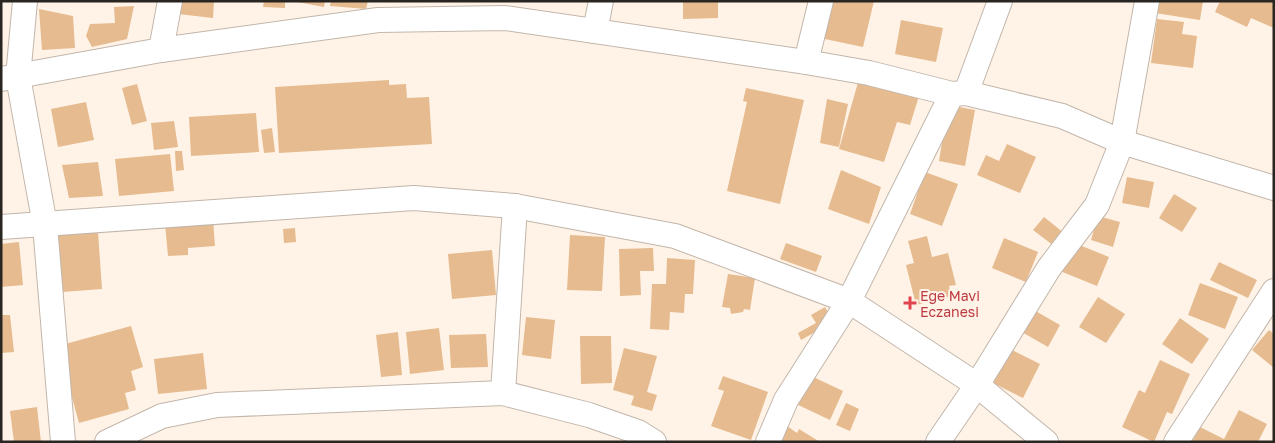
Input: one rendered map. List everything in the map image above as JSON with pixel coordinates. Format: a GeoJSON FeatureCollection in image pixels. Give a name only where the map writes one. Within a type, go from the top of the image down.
{"type":"FeatureCollection","features":[{"type":"Feature","properties":{"kind":"street"},"geometry":{"type":"LineString","coordinates":[[25,1],[10,78],[45,225],[63,442]]}},
{"type":"Feature","properties":{"kind":"street"},"geometry":{"type":"LineString","coordinates":[[161,50],[170,1]]}},
{"type":"Feature","properties":{"kind":"street"},"geometry":{"type":"LineString","coordinates":[[595,31],[601,1]]}},
{"type":"Feature","properties":{"kind":"street"},"geometry":{"type":"LineString","coordinates":[[806,62],[821,1]]}},
{"type":"Feature","properties":{"kind":"street"},"geometry":{"type":"LineString","coordinates":[[768,442],[786,400],[849,302],[959,93],[1000,1]]}},
{"type":"Feature","properties":{"kind":"street"},"geometry":{"type":"LineString","coordinates":[[938,442],[977,384],[1049,268],[1097,205],[1122,142],[1147,1]]}},
{"type":"Feature","properties":{"kind":"street"},"geometry":{"type":"LineString","coordinates":[[10,78],[380,10],[505,18],[869,73],[1062,116],[1122,142],[1274,188]]}},
{"type":"Feature","properties":{"kind":"street"},"geometry":{"type":"LineString","coordinates":[[1,228],[414,198],[516,206],[675,236],[849,302],[977,384],[1046,442]]}},
{"type":"Feature","properties":{"kind":"street"},"geometry":{"type":"LineString","coordinates":[[502,394],[516,206]]}},
{"type":"Feature","properties":{"kind":"street"},"geometry":{"type":"LineString","coordinates":[[1176,442],[1274,291]]}},
{"type":"Feature","properties":{"kind":"street"},"geometry":{"type":"LineString","coordinates":[[107,442],[162,416],[217,405],[502,394],[589,415],[638,432],[654,442]]}},
{"type":"Feature","properties":{"kind":"building"},"geometry":{"type":"Polygon","coordinates":[[[180,1],[214,1],[213,18],[178,14],[180,1]]]}},
{"type":"Feature","properties":{"kind":"building"},"geometry":{"type":"Polygon","coordinates":[[[264,1],[285,1],[285,8],[263,7],[264,1]]]}},
{"type":"Feature","properties":{"kind":"building"},"geometry":{"type":"Polygon","coordinates":[[[292,1],[325,1],[324,7],[292,1]]]}},
{"type":"Feature","properties":{"kind":"building"},"geometry":{"type":"Polygon","coordinates":[[[331,1],[368,1],[366,9],[330,6],[331,1]]]}},
{"type":"Feature","properties":{"kind":"building"},"geometry":{"type":"Polygon","coordinates":[[[683,1],[718,1],[718,18],[683,19],[683,1]]]}},
{"type":"Feature","properties":{"kind":"building"},"geometry":{"type":"Polygon","coordinates":[[[829,1],[874,1],[863,47],[820,38],[829,1]]]}},
{"type":"Feature","properties":{"kind":"building"},"geometry":{"type":"Polygon","coordinates":[[[1157,1],[1203,1],[1200,20],[1155,13],[1157,1]]]}},
{"type":"Feature","properties":{"kind":"building"},"geometry":{"type":"Polygon","coordinates":[[[1220,1],[1274,1],[1274,28],[1251,18],[1247,27],[1215,12],[1220,1]]]}},
{"type":"Feature","properties":{"kind":"building"},"geometry":{"type":"Polygon","coordinates":[[[134,6],[127,39],[92,47],[86,36],[90,24],[115,23],[114,7],[134,6]]]}},
{"type":"Feature","properties":{"kind":"building"},"geometry":{"type":"Polygon","coordinates":[[[39,9],[73,16],[75,48],[42,50],[39,9]]]}},
{"type":"Feature","properties":{"kind":"building"},"geometry":{"type":"Polygon","coordinates":[[[1157,19],[1184,22],[1182,34],[1197,36],[1193,68],[1151,63],[1157,19]]]}},
{"type":"Feature","properties":{"kind":"building"},"geometry":{"type":"Polygon","coordinates":[[[901,20],[943,28],[936,62],[895,54],[901,20]]]}},
{"type":"Feature","properties":{"kind":"building"},"geometry":{"type":"Polygon","coordinates":[[[859,79],[919,96],[910,125],[897,122],[884,162],[839,149],[859,79]]]}},
{"type":"Feature","properties":{"kind":"building"},"geometry":{"type":"Polygon","coordinates":[[[389,80],[389,85],[406,84],[407,98],[429,97],[432,144],[279,153],[275,87],[389,80]]]}},
{"type":"Feature","properties":{"kind":"building"},"geometry":{"type":"Polygon","coordinates":[[[137,84],[147,121],[132,125],[122,88],[137,84]]]}},
{"type":"Feature","properties":{"kind":"building"},"geometry":{"type":"Polygon","coordinates":[[[746,88],[804,100],[780,204],[727,191],[747,102],[743,101],[746,88]]]}},
{"type":"Feature","properties":{"kind":"building"},"geometry":{"type":"Polygon","coordinates":[[[827,99],[848,104],[839,147],[820,143],[827,99]]]}},
{"type":"Feature","properties":{"kind":"building"},"geometry":{"type":"Polygon","coordinates":[[[86,102],[94,140],[58,147],[51,109],[86,102]]]}},
{"type":"Feature","properties":{"kind":"building"},"geometry":{"type":"Polygon","coordinates":[[[948,105],[975,110],[965,166],[939,161],[948,105]]]}},
{"type":"Feature","properties":{"kind":"building"},"geometry":{"type":"Polygon","coordinates":[[[256,113],[259,152],[191,156],[189,117],[256,113]]]}},
{"type":"Feature","properties":{"kind":"building"},"geometry":{"type":"Polygon","coordinates":[[[174,121],[178,147],[154,150],[151,123],[174,121]]]}},
{"type":"Feature","properties":{"kind":"building"},"geometry":{"type":"Polygon","coordinates":[[[272,128],[275,152],[264,153],[261,130],[272,128]]]}},
{"type":"Feature","properties":{"kind":"building"},"geometry":{"type":"Polygon","coordinates":[[[1007,144],[1036,157],[1020,193],[977,175],[986,155],[999,161],[1007,144]]]}},
{"type":"Feature","properties":{"kind":"building"},"geometry":{"type":"Polygon","coordinates":[[[175,151],[182,151],[184,170],[176,171],[175,151]]]}},
{"type":"Feature","properties":{"kind":"building"},"geometry":{"type":"Polygon","coordinates":[[[170,154],[174,191],[119,196],[115,159],[170,154]]]}},
{"type":"Feature","properties":{"kind":"building"},"geometry":{"type":"Polygon","coordinates":[[[98,162],[103,196],[69,198],[62,165],[98,162]]]}},
{"type":"Feature","properties":{"kind":"building"},"geometry":{"type":"Polygon","coordinates":[[[841,170],[881,187],[869,224],[828,209],[841,170]]]}},
{"type":"Feature","properties":{"kind":"building"},"geometry":{"type":"Polygon","coordinates":[[[925,172],[958,184],[942,226],[910,214],[925,172]]]}},
{"type":"Feature","properties":{"kind":"building"},"geometry":{"type":"Polygon","coordinates":[[[1127,177],[1154,182],[1149,208],[1122,203],[1127,177]]]}},
{"type":"Feature","properties":{"kind":"building"},"geometry":{"type":"Polygon","coordinates":[[[1174,194],[1197,208],[1182,232],[1159,218],[1174,194]]]}},
{"type":"Feature","properties":{"kind":"building"},"geometry":{"type":"Polygon","coordinates":[[[1098,216],[1120,222],[1113,247],[1091,240],[1098,216]]]}},
{"type":"Feature","properties":{"kind":"building"},"geometry":{"type":"Polygon","coordinates":[[[1044,217],[1064,233],[1054,246],[1033,230],[1044,217]]]}},
{"type":"Feature","properties":{"kind":"building"},"geometry":{"type":"Polygon","coordinates":[[[213,219],[215,246],[188,248],[188,255],[168,256],[165,224],[213,219]]]}},
{"type":"Feature","properties":{"kind":"building"},"geometry":{"type":"Polygon","coordinates":[[[295,228],[296,242],[284,243],[283,229],[295,228]]]}},
{"type":"Feature","properties":{"kind":"building"},"geometry":{"type":"Polygon","coordinates":[[[98,232],[102,289],[62,292],[58,235],[98,232]]]}},
{"type":"Feature","properties":{"kind":"building"},"geometry":{"type":"Polygon","coordinates":[[[570,235],[605,237],[602,291],[567,290],[570,235]]]}},
{"type":"Feature","properties":{"kind":"building"},"geometry":{"type":"Polygon","coordinates":[[[927,236],[932,257],[948,253],[956,285],[949,286],[951,296],[916,305],[906,265],[914,263],[908,241],[927,236]]]}},
{"type":"Feature","properties":{"kind":"building"},"geometry":{"type":"Polygon","coordinates":[[[1004,238],[1038,252],[1026,282],[992,268],[1004,238]]]}},
{"type":"Feature","properties":{"kind":"building"},"geometry":{"type":"Polygon","coordinates":[[[19,242],[23,285],[1,287],[1,244],[19,242]]]}},
{"type":"Feature","properties":{"kind":"building"},"geometry":{"type":"Polygon","coordinates":[[[1072,242],[1109,257],[1097,286],[1060,271],[1072,242]]]}},
{"type":"Feature","properties":{"kind":"building"},"geometry":{"type":"Polygon","coordinates":[[[786,243],[822,256],[816,272],[780,259],[786,243]]]}},
{"type":"Feature","properties":{"kind":"building"},"geometry":{"type":"Polygon","coordinates":[[[653,248],[654,271],[640,271],[641,295],[620,296],[619,249],[653,248]]]}},
{"type":"Feature","properties":{"kind":"building"},"geometry":{"type":"Polygon","coordinates":[[[492,250],[496,295],[452,299],[448,254],[492,250]]]}},
{"type":"Feature","properties":{"kind":"building"},"geometry":{"type":"Polygon","coordinates":[[[667,258],[695,260],[693,294],[685,294],[684,313],[670,312],[669,330],[650,329],[652,284],[666,284],[667,258]]]}},
{"type":"Feature","properties":{"kind":"building"},"geometry":{"type":"Polygon","coordinates":[[[1219,262],[1257,280],[1248,298],[1210,280],[1219,262]]]}},
{"type":"Feature","properties":{"kind":"building"},"geometry":{"type":"Polygon","coordinates":[[[728,274],[755,278],[750,310],[744,309],[743,312],[731,314],[730,308],[722,307],[728,274]]]}},
{"type":"Feature","properties":{"kind":"building"},"geometry":{"type":"Polygon","coordinates":[[[1200,283],[1238,297],[1225,329],[1188,315],[1200,283]]]}},
{"type":"Feature","properties":{"kind":"building"},"geometry":{"type":"Polygon","coordinates":[[[1098,297],[1125,314],[1106,343],[1079,327],[1098,297]]]}},
{"type":"Feature","properties":{"kind":"building"},"geometry":{"type":"Polygon","coordinates":[[[825,307],[833,322],[801,340],[798,333],[816,323],[811,315],[825,307]]]}},
{"type":"Feature","properties":{"kind":"building"},"geometry":{"type":"Polygon","coordinates":[[[1032,309],[1060,325],[1048,347],[1020,331],[1032,309]]]}},
{"type":"Feature","properties":{"kind":"building"},"geometry":{"type":"Polygon","coordinates":[[[1,315],[10,315],[14,352],[1,353],[1,315]]]}},
{"type":"Feature","properties":{"kind":"building"},"geometry":{"type":"Polygon","coordinates":[[[526,317],[555,320],[551,359],[522,355],[526,317]]]}},
{"type":"Feature","properties":{"kind":"building"},"geometry":{"type":"Polygon","coordinates":[[[1180,318],[1209,339],[1192,364],[1162,344],[1180,318]]]}},
{"type":"Feature","properties":{"kind":"building"},"geometry":{"type":"Polygon","coordinates":[[[131,326],[143,367],[131,371],[136,390],[125,393],[129,409],[79,423],[58,346],[131,326]]]}},
{"type":"Feature","properties":{"kind":"building"},"geometry":{"type":"Polygon","coordinates":[[[439,328],[444,370],[410,374],[406,332],[439,328]]]}},
{"type":"Feature","properties":{"kind":"building"},"geometry":{"type":"Polygon","coordinates":[[[1269,330],[1274,334],[1274,368],[1252,350],[1269,330]]]}},
{"type":"Feature","properties":{"kind":"building"},"geometry":{"type":"Polygon","coordinates":[[[398,332],[402,375],[381,377],[376,335],[398,332]]]}},
{"type":"Feature","properties":{"kind":"building"},"geometry":{"type":"Polygon","coordinates":[[[486,334],[488,367],[451,368],[449,335],[486,334]]]}},
{"type":"Feature","properties":{"kind":"building"},"geometry":{"type":"Polygon","coordinates":[[[580,336],[611,336],[612,383],[581,384],[580,336]]]}},
{"type":"Feature","properties":{"kind":"building"},"geometry":{"type":"Polygon","coordinates":[[[1006,347],[1040,364],[1023,398],[989,381],[1006,347]]]}},
{"type":"Feature","properties":{"kind":"building"},"geometry":{"type":"Polygon","coordinates":[[[624,348],[657,356],[647,392],[657,395],[652,411],[631,405],[634,396],[613,390],[624,348]]]}},
{"type":"Feature","properties":{"kind":"building"},"geometry":{"type":"Polygon","coordinates":[[[203,353],[207,389],[158,394],[154,359],[203,353]]]}},
{"type":"Feature","properties":{"kind":"building"},"geometry":{"type":"Polygon","coordinates":[[[1160,360],[1190,374],[1172,414],[1167,412],[1154,442],[1122,427],[1139,390],[1145,393],[1160,360]]]}},
{"type":"Feature","properties":{"kind":"building"},"geometry":{"type":"Polygon","coordinates":[[[807,374],[843,391],[830,420],[794,403],[807,374]]]}},
{"type":"Feature","properties":{"kind":"building"},"geometry":{"type":"Polygon","coordinates":[[[723,376],[768,392],[751,440],[711,426],[724,391],[718,389],[723,376]]]}},
{"type":"Feature","properties":{"kind":"building"},"geometry":{"type":"Polygon","coordinates":[[[846,403],[859,409],[850,431],[836,425],[846,403]]]}},
{"type":"Feature","properties":{"kind":"building"},"geometry":{"type":"Polygon","coordinates":[[[37,407],[41,442],[14,442],[10,411],[37,407]]]}},
{"type":"Feature","properties":{"kind":"building"},"geometry":{"type":"Polygon","coordinates":[[[1239,410],[1267,424],[1258,442],[1192,442],[1200,427],[1224,439],[1239,410]]]}},
{"type":"Feature","properties":{"kind":"building"},"geometry":{"type":"Polygon","coordinates":[[[787,426],[797,433],[799,429],[820,442],[778,442],[787,426]]]}},
{"type":"Feature","properties":{"kind":"place","name":"Ege Mavi Eczanesi"},"geometry":{"type":"Point","coordinates":[910,303]}}]}
